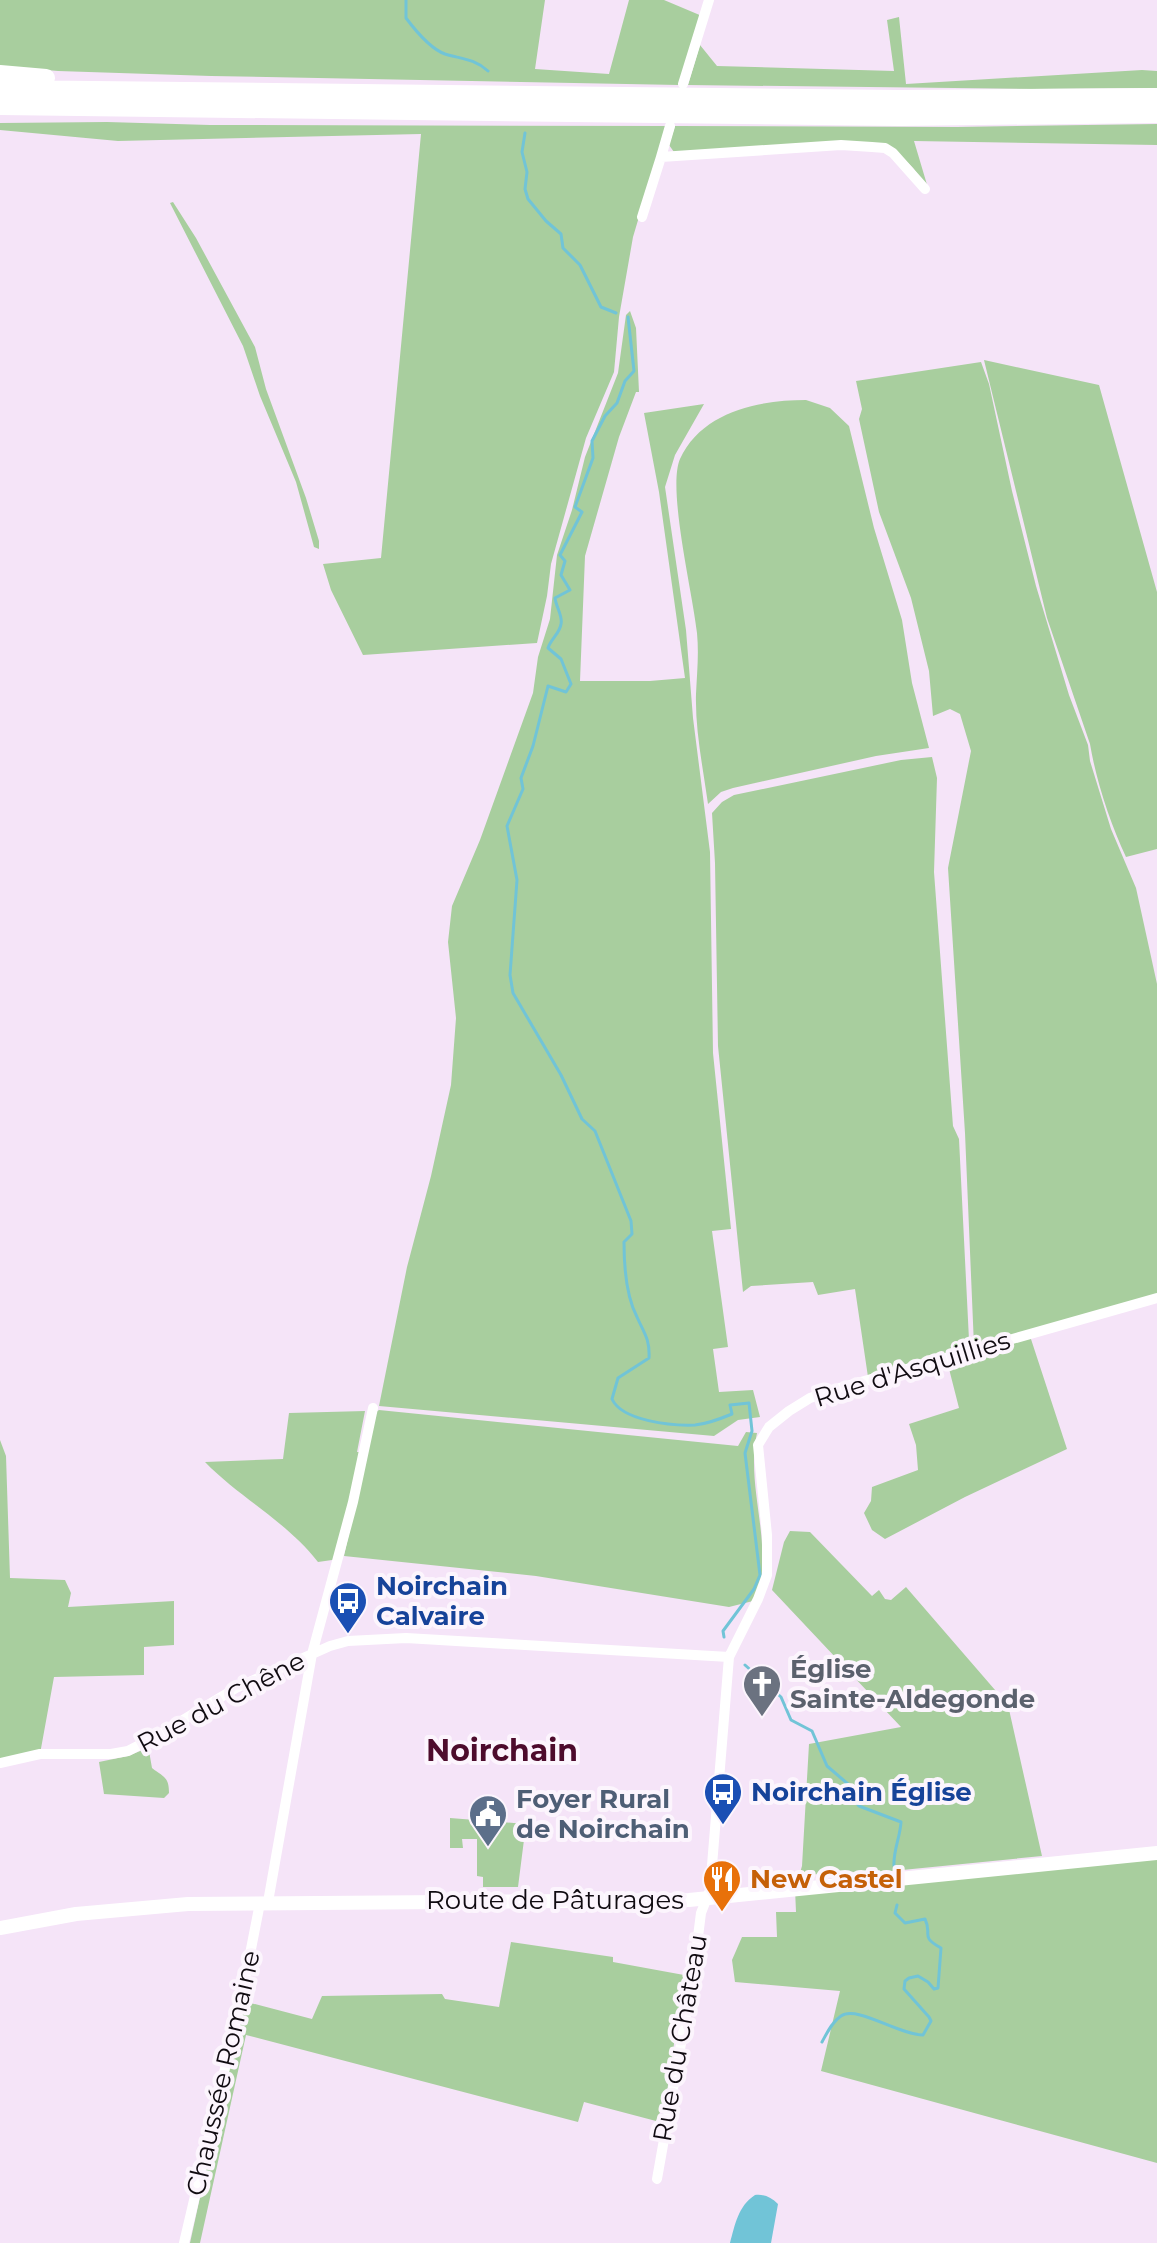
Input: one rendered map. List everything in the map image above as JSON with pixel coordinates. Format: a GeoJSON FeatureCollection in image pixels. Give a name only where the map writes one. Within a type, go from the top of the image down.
{"type":"FeatureCollection","features":[{"type":"Feature","properties":{"kind":"highway"},"geometry":{"type":"LineString","coordinates":[[0,74],[116,82],[139,90]]}},
{"type":"Feature","properties":{"kind":"highway"},"geometry":{"type":"LineString","coordinates":[[0,89],[899,99],[1157,97]]}},
{"type":"Feature","properties":{"kind":"highway"},"geometry":{"type":"LineString","coordinates":[[0,106],[900,117],[1157,114]]}},
{"type":"Feature","properties":{"kind":"highway"},"geometry":{"type":"LineString","coordinates":[[0,116],[38,115],[54,107]]}},
{"type":"Feature","properties":{"kind":"main road","name":"Route de Pâturages"},"geometry":{"type":"LineString","coordinates":[[0,1928],[115,1909],[264,1902],[706,1898],[1157,1853]]}},
{"type":"Feature","properties":{"kind":"street"},"geometry":{"type":"LineString","coordinates":[[683,84],[709,0]]}},
{"type":"Feature","properties":{"kind":"street"},"geometry":{"type":"LineString","coordinates":[[642,217],[670,126]]}},
{"type":"Feature","properties":{"kind":"street"},"geometry":{"type":"LineString","coordinates":[[661,157],[841,145],[885,148],[925,189]]}},
{"type":"Feature","properties":{"kind":"street","name":"Rue d'Asquillies"},"geometry":{"type":"LineString","coordinates":[[729,1657],[767,1575],[767,1535],[758,1445],[776,1421],[810,1398],[836,1389],[1157,1298]]}},
{"type":"Feature","properties":{"kind":"street","name":"Chaussée Romaine"},"geometry":{"type":"LineString","coordinates":[[184,2243],[264,1902],[312,1654],[349,1516],[373,1408]]}},
{"type":"Feature","properties":{"kind":"street","name":"Rue du Chêne"},"geometry":{"type":"LineString","coordinates":[[0,1763],[40,1754],[111,1754],[128,1751],[236,1688],[348,1641],[406,1638],[729,1657]]}},
{"type":"Feature","properties":{"kind":"street","name":"Rue du Château"},"geometry":{"type":"LineString","coordinates":[[657,2179],[701,1913],[710,1890],[729,1657]]}},
{"type":"Feature","properties":{"kind":"green space"},"geometry":{"type":"Polygon","coordinates":[[[0,0],[545,0],[535,69],[609,74],[629,0],[664,0],[702,16],[679,85],[211,76],[0,66],[0,0]]]}},
{"type":"Feature","properties":{"kind":"green space"},"geometry":{"type":"Polygon","coordinates":[[[899,17],[906,84],[1142,70],[1157,71],[1157,88],[688,85],[700,45],[717,66],[894,71],[887,20],[899,17]]]}},
{"type":"Feature","properties":{"kind":"green space"},"geometry":{"type":"Polygon","coordinates":[[[0,123],[666,126],[633,237],[619,317],[614,372],[586,438],[551,564],[537,643],[363,655],[331,590],[323,564],[381,558],[421,134],[118,141],[0,130],[0,123]]]}},
{"type":"Feature","properties":{"kind":"green space"},"geometry":{"type":"Polygon","coordinates":[[[1157,124],[1157,145],[914,141],[928,188],[893,148],[674,152],[669,145],[675,126],[1157,124]]]}},
{"type":"Feature","properties":{"kind":"green space"},"geometry":{"type":"Polygon","coordinates":[[[173,202],[255,347],[266,389],[306,498],[319,549],[314,547],[296,482],[243,346],[170,203],[173,202]]]}},
{"type":"Feature","properties":{"kind":"green space"},"geometry":{"type":"Polygon","coordinates":[[[630,311],[636,328],[639,392],[636,392],[619,437],[585,556],[580,681],[685,678],[659,492],[644,413],[704,404],[675,455],[665,487],[686,630],[693,718],[710,852],[713,1053],[731,1229],[712,1231],[728,1347],[713,1349],[719,1392],[753,1390],[760,1417],[738,1420],[714,1436],[379,1406],[407,1267],[451,1085],[456,1018],[448,942],[452,906],[480,840],[533,693],[538,657],[550,619],[557,555],[585,457],[618,373],[626,315],[630,311]]]}},
{"type":"Feature","properties":{"kind":"green space"},"geometry":{"type":"Polygon","coordinates":[[[984,360],[1099,385],[1157,592],[1157,849],[1126,857],[1109,816],[1090,744],[1047,618],[984,360]]]}},
{"type":"Feature","properties":{"kind":"green space"},"geometry":{"type":"Polygon","coordinates":[[[981,362],[989,384],[1036,586],[1069,695],[1088,745],[1111,829],[1136,888],[1157,984],[1157,1295],[974,1346],[965,1133],[948,868],[971,751],[960,714],[950,709],[933,716],[929,671],[911,598],[879,512],[859,419],[862,409],[856,381],[981,362]]]}},
{"type":"Feature","properties":{"kind":"green space"},"geometry":{"type":"Polygon","coordinates":[[[806,400],[830,408],[849,426],[874,528],[902,620],[912,683],[929,748],[876,756],[733,788],[721,792],[708,804],[697,721],[697,633],[677,493],[680,459],[702,430],[717,419],[770,402],[806,400]]]}},
{"type":"Feature","properties":{"kind":"green space"},"geometry":{"type":"Polygon","coordinates":[[[932,757],[937,778],[934,872],[953,1126],[959,1139],[969,1340],[964,1349],[868,1377],[855,1289],[818,1295],[813,1282],[751,1286],[743,1292],[718,1046],[712,813],[734,795],[901,760],[932,757]]]}},
{"type":"Feature","properties":{"kind":"green space"},"geometry":{"type":"Polygon","coordinates":[[[1029,1333],[1067,1449],[885,1539],[872,1530],[864,1513],[871,1501],[872,1487],[918,1470],[916,1445],[909,1424],[959,1408],[946,1357],[1029,1333]]]}},
{"type":"Feature","properties":{"kind":"green space"},"geometry":{"type":"Polygon","coordinates":[[[365,1411],[357,1452],[363,1452],[339,1559],[318,1562],[292,1534],[205,1462],[283,1459],[289,1413],[365,1411]]]}},
{"type":"Feature","properties":{"kind":"green space"},"geometry":{"type":"Polygon","coordinates":[[[376,1412],[738,1446],[746,1432],[757,1433],[754,1474],[762,1557],[757,1600],[729,1607],[536,1576],[344,1556],[376,1412]]]}},
{"type":"Feature","properties":{"kind":"green space"},"geometry":{"type":"Polygon","coordinates":[[[0,1440],[6,1456],[10,1578],[65,1580],[71,1593],[68,1607],[174,1601],[174,1645],[144,1647],[144,1675],[54,1677],[40,1754],[0,1763],[0,1440]]]}},
{"type":"Feature","properties":{"kind":"green space"},"geometry":{"type":"Polygon","coordinates":[[[790,1531],[810,1532],[872,1596],[879,1590],[885,1599],[891,1600],[906,1587],[1008,1705],[1042,1856],[862,1874],[849,1871],[799,1876],[809,1744],[901,1727],[772,1590],[784,1542],[790,1531]]]}},
{"type":"Feature","properties":{"kind":"green space"},"geometry":{"type":"Polygon","coordinates":[[[145,1749],[149,1751],[152,1768],[167,1780],[169,1793],[164,1798],[104,1794],[99,1762],[145,1749]]]}},
{"type":"Feature","properties":{"kind":"green space"},"geometry":{"type":"Polygon","coordinates":[[[450,1818],[526,1824],[518,1887],[483,1887],[483,1877],[477,1876],[477,1839],[462,1839],[463,1848],[450,1848],[450,1818]]]}},
{"type":"Feature","properties":{"kind":"green space"},"geometry":{"type":"Polygon","coordinates":[[[1157,1853],[1157,2163],[821,2071],[840,1991],[735,1982],[732,1960],[742,1937],[777,1937],[776,1912],[796,1912],[795,1889],[1157,1853]]]}},
{"type":"Feature","properties":{"kind":"green space"},"geometry":{"type":"Polygon","coordinates":[[[511,1942],[613,1957],[613,1962],[684,1975],[666,2099],[656,2121],[584,2102],[578,2122],[246,2035],[200,2243],[190,2243],[243,2001],[312,2019],[322,1996],[442,1994],[445,1999],[499,2007],[511,1942]]]}},
{"type":"Feature","properties":{"kind":"water"},"geometry":{"type":"Polygon","coordinates":[[[755,2195],[767,2196],[778,2204],[771,2243],[730,2243],[741,2210],[755,2195]]]}},
{"type":"Feature","properties":{"kind":"waterway"},"geometry":{"type":"LineString","coordinates":[[406,0],[406,18],[429,44],[440,52],[473,62],[488,71]]}},
{"type":"Feature","properties":{"kind":"waterway"},"geometry":{"type":"LineString","coordinates":[[525,133],[522,152],[527,172],[525,189],[528,199],[561,234],[563,248],[580,265],[601,307],[616,313]]}},
{"type":"Feature","properties":{"kind":"waterway"},"geometry":{"type":"LineString","coordinates":[[628,317],[634,371],[625,381],[617,403],[605,416],[592,441],[593,458],[575,507],[582,512],[560,555],[565,561],[561,575],[570,590],[555,598],[561,624],[548,648],[561,659],[571,684],[566,692],[548,686],[533,746],[521,778],[523,789],[507,826],[517,880],[510,975],[513,993],[561,1075],[582,1119],[595,1131],[631,1221],[632,1234],[624,1242],[626,1280],[633,1309],[647,1341],[649,1358],[618,1378],[612,1399],[617,1406],[637,1417],[685,1425],[718,1419],[732,1414],[730,1405],[749,1403],[752,1431],[745,1453],[760,1575],[754,1589],[723,1631],[724,1637]]}},
{"type":"Feature","properties":{"kind":"waterway"},"geometry":{"type":"LineString","coordinates":[[745,1665],[781,1697],[791,1720],[812,1731],[827,1766],[848,1784],[852,1798],[859,1806],[901,1822],[894,1866]]}},
{"type":"Feature","properties":{"kind":"waterway"},"geometry":{"type":"LineString","coordinates":[[822,2042],[835,2021],[848,2014],[868,2017],[923,2035],[931,2021],[904,1989],[905,1981],[918,1976],[934,1989],[938,1988],[941,1948],[928,1938],[925,1919],[905,1923],[895,1913],[897,1905]]}},
{"type":"Feature","properties":{"kind":"place","name":"Noirchain Calvaire"},"geometry":{"type":"Point","coordinates":[348,1635]}},
{"type":"Feature","properties":{"kind":"place","name":"Église Sainte-Aldegonde"},"geometry":{"type":"Point","coordinates":[762,1718]}},
{"type":"Feature","properties":{"kind":"place","name":"Noirchain Église"},"geometry":{"type":"Point","coordinates":[723,1826]}},
{"type":"Feature","properties":{"kind":"place","name":"Foyer Rural de Noirchain"},"geometry":{"type":"Point","coordinates":[488,1848]}},
{"type":"Feature","properties":{"kind":"place","name":"New Castel"},"geometry":{"type":"Point","coordinates":[722,1913]}},
{"type":"Feature","properties":{"kind":"district","name":"Noirchain"},"geometry":{"type":"Point","coordinates":[502,1750]}}]}
